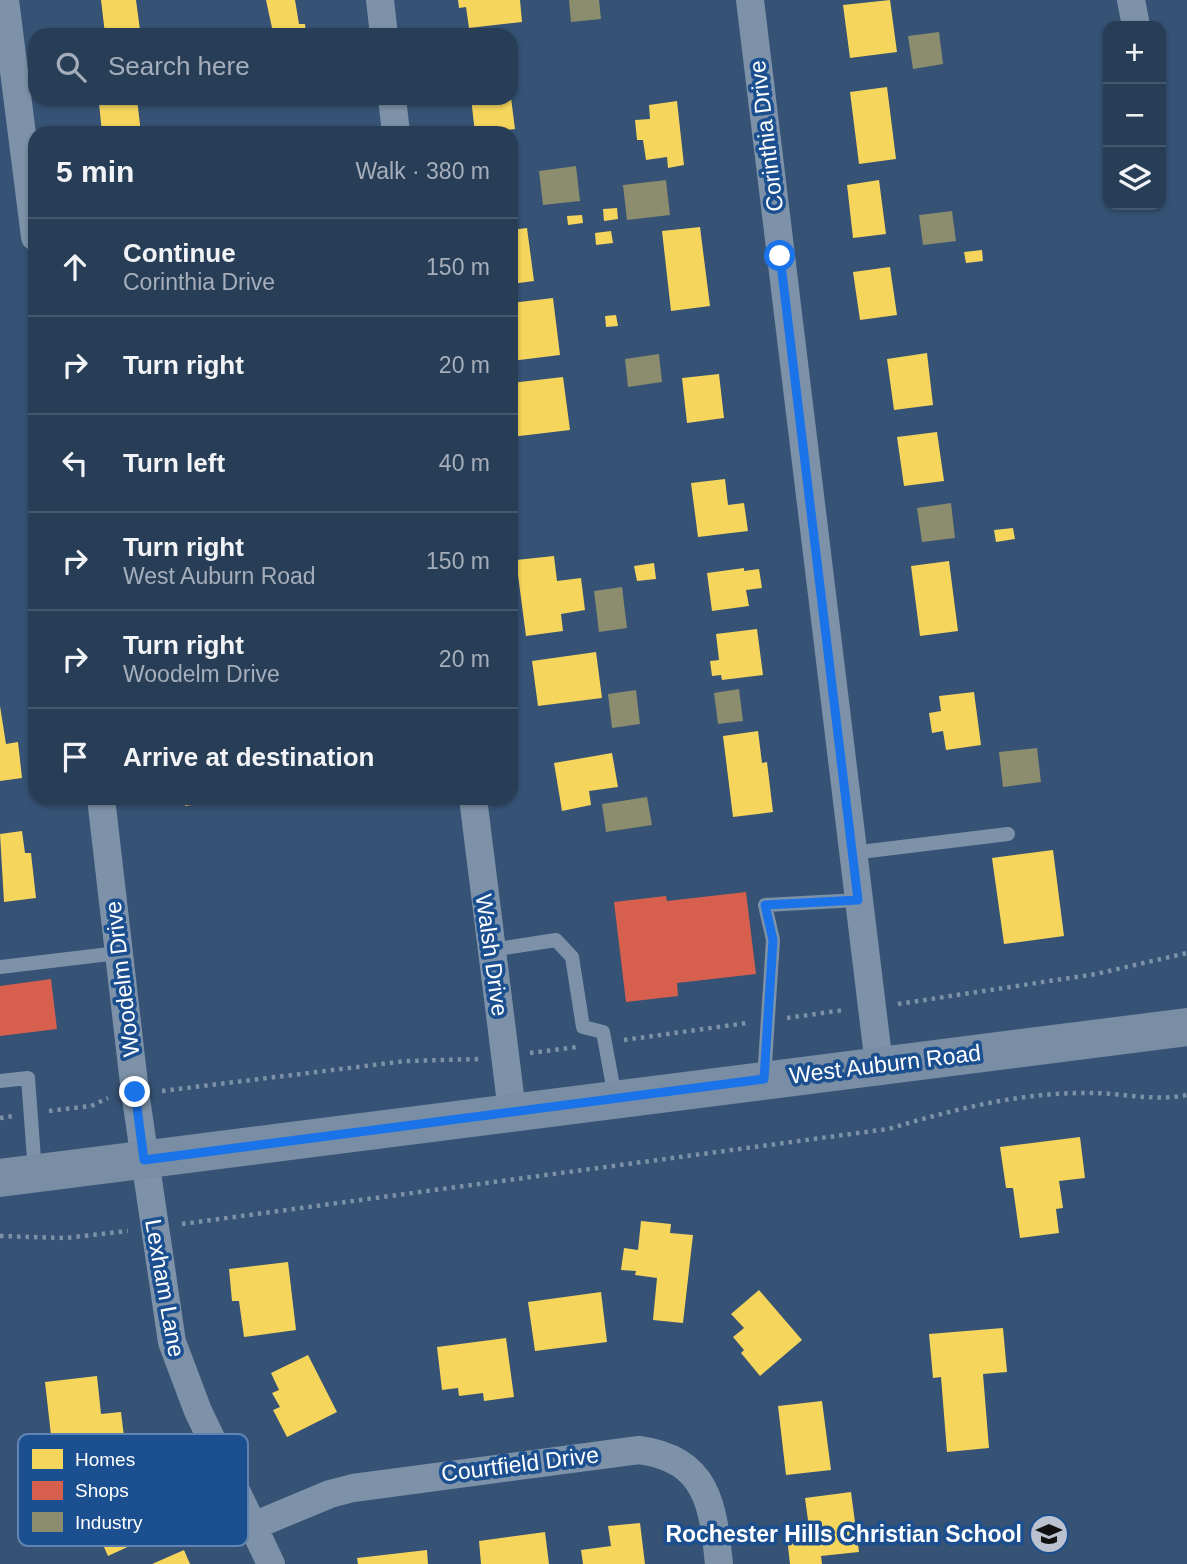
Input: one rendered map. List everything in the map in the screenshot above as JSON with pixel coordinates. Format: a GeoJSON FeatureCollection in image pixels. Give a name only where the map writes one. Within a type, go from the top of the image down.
{"type":"FeatureCollection","features":[{"type":"Feature","properties":{"kind":"main road","name":"West Auburn Road"},"geometry":{"type":"LineString","coordinates":[[17,1175],[1187,1027]]}},
{"type":"Feature","properties":{"kind":"street"},"geometry":{"type":"LineString","coordinates":[[5,0],[28,182]]}},
{"type":"Feature","properties":{"kind":"street"},"geometry":{"type":"LineString","coordinates":[[380,0],[383,28]]}},
{"type":"Feature","properties":{"kind":"street","name":"Corinthia Drive"},"geometry":{"type":"LineString","coordinates":[[750,0],[879,1065]]}},
{"type":"Feature","properties":{"kind":"street"},"geometry":{"type":"LineString","coordinates":[[1131,0],[1135,21]]}},
{"type":"Feature","properties":{"kind":"street"},"geometry":{"type":"LineString","coordinates":[[393,105],[395,126]]}},
{"type":"Feature","properties":{"kind":"street","name":"Woodelm Drive"},"geometry":{"type":"LineString","coordinates":[[102,805],[144,1160]]}},
{"type":"Feature","properties":{"kind":"street","name":"Walsh Drive"},"geometry":{"type":"LineString","coordinates":[[474,805],[512,1111]]}},
{"type":"Feature","properties":{"kind":"street","name":"Lexham Lane"},"geometry":{"type":"LineString","coordinates":[[144,1160],[165,1307],[176,1354],[209,1434]]}},
{"type":"Feature","properties":{"kind":"street","name":"Courtfield Drive"},"geometry":{"type":"LineString","coordinates":[[253,1526],[330,1494],[353,1488],[639,1450],[669,1457],[697,1477],[710,1500],[719,1564]]}},
{"type":"Feature","properties":{"kind":"street","name":"Lexham Lane"},"geometry":{"type":"LineString","coordinates":[[248,1516],[271,1564]]}},
{"type":"Feature","properties":{"kind":"lane"},"geometry":{"type":"LineString","coordinates":[[852,853],[1007,834]]}},
{"type":"Feature","properties":{"kind":"lane"},"geometry":{"type":"LineString","coordinates":[[764,1079],[773,940],[765,905],[858,900]]}},
{"type":"Feature","properties":{"kind":"lane"},"geometry":{"type":"LineString","coordinates":[[491,950],[556,940],[572,957],[583,1027],[603,1032],[615,1098]]}},
{"type":"Feature","properties":{"kind":"lane"},"geometry":{"type":"LineString","coordinates":[[0,967],[118,953]]}},
{"type":"Feature","properties":{"kind":"lane"},"geometry":{"type":"LineString","coordinates":[[0,1081],[27,1078],[17,1175]]}},
{"type":"Feature","properties":{"kind":"path"},"geometry":{"type":"LineString","coordinates":[[174,1225],[888,1129],[970,1105],[1084,1093],[1171,1098],[1187,1095]]}},
{"type":"Feature","properties":{"kind":"path"},"geometry":{"type":"LineString","coordinates":[[0,1236],[65,1238],[132,1230]]}},
{"type":"Feature","properties":{"kind":"building: Homes"},"geometry":{"type":"Polygon","coordinates":[[[101,0],[136,0],[140,28],[104,28],[101,0]]]}},
{"type":"Feature","properties":{"kind":"building: Homes"},"geometry":{"type":"Polygon","coordinates":[[[266,0],[295,0],[299,24],[305,24],[305,28],[272,28],[266,0]]]}},
{"type":"Feature","properties":{"kind":"building: Homes"},"geometry":{"type":"Polygon","coordinates":[[[458,0],[520,0],[522,22],[469,28],[466,7],[459,8],[458,0]]]}},
{"type":"Feature","properties":{"kind":"building: Homes"},"geometry":{"type":"Polygon","coordinates":[[[890,0],[897,52],[850,58],[843,5],[890,0]]]}},
{"type":"Feature","properties":{"kind":"building: Homes"},"geometry":{"type":"Polygon","coordinates":[[[887,87],[896,159],[859,164],[850,92],[887,87]]]}},
{"type":"Feature","properties":{"kind":"building: Homes"},"geometry":{"type":"Polygon","coordinates":[[[677,101],[684,165],[668,168],[667,157],[646,160],[643,140],[637,140],[635,120],[650,119],[649,105],[677,101]]]}},
{"type":"Feature","properties":{"kind":"building: Homes"},"geometry":{"type":"Polygon","coordinates":[[[99,105],[138,105],[140,126],[101,126],[99,105]]]}},
{"type":"Feature","properties":{"kind":"building: Homes"},"geometry":{"type":"Polygon","coordinates":[[[472,105],[512,105],[515,126],[474,126],[472,105]]]}},
{"type":"Feature","properties":{"kind":"building: Homes"},"geometry":{"type":"Polygon","coordinates":[[[879,180],[886,234],[853,238],[847,185],[879,180]]]}},
{"type":"Feature","properties":{"kind":"building: Homes"},"geometry":{"type":"Polygon","coordinates":[[[617,208],[618,219],[604,221],[603,209],[617,208]]]}},
{"type":"Feature","properties":{"kind":"building: Homes"},"geometry":{"type":"Polygon","coordinates":[[[582,215],[583,223],[568,225],[567,216],[582,215]]]}},
{"type":"Feature","properties":{"kind":"building: Homes"},"geometry":{"type":"Polygon","coordinates":[[[700,227],[710,306],[671,311],[662,231],[700,227]]]}},
{"type":"Feature","properties":{"kind":"building: Homes"},"geometry":{"type":"Polygon","coordinates":[[[527,228],[534,281],[518,283],[518,229],[527,228]]]}},
{"type":"Feature","properties":{"kind":"building: Homes"},"geometry":{"type":"Polygon","coordinates":[[[611,231],[613,243],[596,245],[595,233],[611,231]]]}},
{"type":"Feature","properties":{"kind":"building: Homes"},"geometry":{"type":"Polygon","coordinates":[[[982,250],[983,261],[966,263],[964,252],[982,250]]]}},
{"type":"Feature","properties":{"kind":"building: Homes"},"geometry":{"type":"Polygon","coordinates":[[[890,267],[897,315],[860,320],[853,272],[890,267]]]}},
{"type":"Feature","properties":{"kind":"building: Homes"},"geometry":{"type":"Polygon","coordinates":[[[553,298],[560,355],[518,360],[518,302],[553,298]]]}},
{"type":"Feature","properties":{"kind":"building: Homes"},"geometry":{"type":"Polygon","coordinates":[[[616,315],[618,326],[606,327],[605,316],[616,315]]]}},
{"type":"Feature","properties":{"kind":"building: Homes"},"geometry":{"type":"Polygon","coordinates":[[[927,353],[933,405],[894,410],[887,359],[927,353]]]}},
{"type":"Feature","properties":{"kind":"building: Homes"},"geometry":{"type":"Polygon","coordinates":[[[719,374],[724,418],[687,423],[682,378],[719,374]]]}},
{"type":"Feature","properties":{"kind":"building: Homes"},"geometry":{"type":"Polygon","coordinates":[[[563,377],[570,430],[518,436],[518,382],[563,377]]]}},
{"type":"Feature","properties":{"kind":"building: Homes"},"geometry":{"type":"Polygon","coordinates":[[[937,432],[944,481],[904,486],[897,437],[937,432]]]}},
{"type":"Feature","properties":{"kind":"building: Homes"},"geometry":{"type":"Polygon","coordinates":[[[725,479],[728,505],[744,503],[748,531],[698,537],[691,483],[725,479]]]}},
{"type":"Feature","properties":{"kind":"building: Homes"},"geometry":{"type":"Polygon","coordinates":[[[1013,528],[1015,539],[996,542],[994,530],[1013,528]]]}},
{"type":"Feature","properties":{"kind":"building: Homes"},"geometry":{"type":"Polygon","coordinates":[[[554,556],[557,581],[581,578],[585,610],[561,614],[563,631],[526,636],[518,560],[554,556]]]}},
{"type":"Feature","properties":{"kind":"building: Homes"},"geometry":{"type":"Polygon","coordinates":[[[949,561],[958,631],[920,636],[911,566],[949,561]]]}},
{"type":"Feature","properties":{"kind":"building: Homes"},"geometry":{"type":"Polygon","coordinates":[[[654,563],[656,579],[637,581],[634,566],[654,563]]]}},
{"type":"Feature","properties":{"kind":"building: Homes"},"geometry":{"type":"Polygon","coordinates":[[[744,568],[744,571],[759,569],[762,588],[746,590],[749,606],[712,611],[707,573],[744,568]]]}},
{"type":"Feature","properties":{"kind":"building: Homes"},"geometry":{"type":"Polygon","coordinates":[[[757,629],[763,675],[722,680],[721,675],[712,676],[710,661],[719,660],[716,634],[757,629]]]}},
{"type":"Feature","properties":{"kind":"building: Homes"},"geometry":{"type":"Polygon","coordinates":[[[596,652],[602,698],[538,706],[532,661],[596,652]]]}},
{"type":"Feature","properties":{"kind":"building: Homes"},"geometry":{"type":"Polygon","coordinates":[[[974,692],[981,745],[946,750],[943,731],[932,733],[929,713],[941,711],[939,696],[974,692]]]}},
{"type":"Feature","properties":{"kind":"building: Homes"},"geometry":{"type":"Polygon","coordinates":[[[0,706],[6,744],[18,742],[22,778],[0,781],[0,706]]]}},
{"type":"Feature","properties":{"kind":"building: Homes"},"geometry":{"type":"Polygon","coordinates":[[[758,731],[762,763],[767,762],[773,812],[733,817],[723,736],[758,731]]]}},
{"type":"Feature","properties":{"kind":"building: Homes"},"geometry":{"type":"Polygon","coordinates":[[[612,753],[618,787],[589,791],[591,805],[562,811],[554,763],[612,753]]]}},
{"type":"Feature","properties":{"kind":"building: Homes"},"geometry":{"type":"Polygon","coordinates":[[[22,831],[25,853],[31,853],[36,898],[4,902],[0,834],[22,831]]]}},
{"type":"Feature","properties":{"kind":"building: Homes"},"geometry":{"type":"Polygon","coordinates":[[[1053,850],[1064,936],[1004,944],[992,858],[1053,850]]]}},
{"type":"Feature","properties":{"kind":"building: Homes"},"geometry":{"type":"Polygon","coordinates":[[[1080,1137],[1085,1178],[1059,1181],[1063,1208],[1056,1209],[1059,1233],[1020,1238],[1013,1188],[1006,1188],[1000,1147],[1080,1137]]]}},
{"type":"Feature","properties":{"kind":"building: Homes"},"geometry":{"type":"Polygon","coordinates":[[[641,1221],[671,1224],[670,1233],[693,1235],[683,1323],[653,1320],[657,1278],[635,1275],[636,1271],[621,1270],[624,1248],[638,1250],[641,1221]]]}},
{"type":"Feature","properties":{"kind":"building: Homes"},"geometry":{"type":"Polygon","coordinates":[[[288,1262],[296,1330],[244,1337],[239,1301],[232,1301],[229,1269],[288,1262]]]}},
{"type":"Feature","properties":{"kind":"building: Homes"},"geometry":{"type":"Polygon","coordinates":[[[759,1290],[802,1340],[760,1376],[741,1353],[744,1350],[733,1337],[744,1328],[731,1314],[759,1290]]]}},
{"type":"Feature","properties":{"kind":"building: Homes"},"geometry":{"type":"Polygon","coordinates":[[[601,1292],[607,1342],[535,1351],[528,1302],[601,1292]]]}},
{"type":"Feature","properties":{"kind":"building: Homes"},"geometry":{"type":"Polygon","coordinates":[[[1003,1328],[1007,1372],[983,1374],[989,1448],[947,1452],[941,1377],[933,1378],[929,1334],[1003,1328]]]}},
{"type":"Feature","properties":{"kind":"building: Homes"},"geometry":{"type":"Polygon","coordinates":[[[506,1338],[514,1397],[484,1401],[483,1393],[459,1396],[458,1388],[442,1390],[437,1347],[506,1338]]]}},
{"type":"Feature","properties":{"kind":"building: Homes"},"geometry":{"type":"Polygon","coordinates":[[[308,1355],[337,1412],[287,1437],[273,1410],[280,1407],[272,1393],[279,1390],[271,1373],[308,1355]]]}},
{"type":"Feature","properties":{"kind":"building: Homes"},"geometry":{"type":"Polygon","coordinates":[[[97,1376],[101,1414],[121,1412],[124,1434],[51,1434],[45,1382],[97,1376]]]}},
{"type":"Feature","properties":{"kind":"building: Homes"},"geometry":{"type":"Polygon","coordinates":[[[822,1401],[831,1470],[786,1475],[778,1406],[822,1401]]]}},
{"type":"Feature","properties":{"kind":"building: Homes"},"geometry":{"type":"Polygon","coordinates":[[[851,1492],[859,1552],[821,1556],[822,1564],[790,1564],[787,1538],[810,1535],[805,1498],[851,1492]]]}},
{"type":"Feature","properties":{"kind":"building: Homes"},"geometry":{"type":"Polygon","coordinates":[[[640,1523],[645,1564],[583,1564],[581,1550],[611,1546],[608,1526],[640,1523]]]}},
{"type":"Feature","properties":{"kind":"building: Homes"},"geometry":{"type":"Polygon","coordinates":[[[545,1532],[549,1564],[481,1564],[479,1541],[545,1532]]]}},
{"type":"Feature","properties":{"kind":"building: Homes"},"geometry":{"type":"Polygon","coordinates":[[[103,1546],[130,1546],[108,1556],[103,1546]]]}},
{"type":"Feature","properties":{"kind":"building: Homes"},"geometry":{"type":"Polygon","coordinates":[[[184,1550],[190,1564],[152,1564],[184,1550]]]}},
{"type":"Feature","properties":{"kind":"building: Homes"},"geometry":{"type":"Polygon","coordinates":[[[427,1550],[428,1564],[358,1564],[357,1558],[427,1550]]]}},
{"type":"Feature","properties":{"kind":"building: Shops"},"geometry":{"type":"Polygon","coordinates":[[[746,892],[756,974],[677,983],[678,996],[626,1002],[614,902],[666,896],[667,901],[746,892]]]}},
{"type":"Feature","properties":{"kind":"building: Shops"},"geometry":{"type":"Polygon","coordinates":[[[51,979],[57,1029],[0,1036],[0,986],[51,979]]]}},
{"type":"Feature","properties":{"kind":"building: Industry"},"geometry":{"type":"Polygon","coordinates":[[[569,0],[599,0],[601,19],[571,22],[569,0]]]}},
{"type":"Feature","properties":{"kind":"building: Industry"},"geometry":{"type":"Polygon","coordinates":[[[939,32],[943,64],[913,69],[908,36],[939,32]]]}},
{"type":"Feature","properties":{"kind":"building: Industry"},"geometry":{"type":"Polygon","coordinates":[[[576,166],[580,201],[543,205],[539,171],[576,166]]]}},
{"type":"Feature","properties":{"kind":"building: Industry"},"geometry":{"type":"Polygon","coordinates":[[[666,180],[670,215],[627,220],[623,185],[666,180]]]}},
{"type":"Feature","properties":{"kind":"building: Industry"},"geometry":{"type":"Polygon","coordinates":[[[952,211],[956,241],[923,245],[919,215],[952,211]]]}},
{"type":"Feature","properties":{"kind":"building: Industry"},"geometry":{"type":"Polygon","coordinates":[[[659,354],[662,382],[628,387],[625,359],[659,354]]]}},
{"type":"Feature","properties":{"kind":"building: Industry"},"geometry":{"type":"Polygon","coordinates":[[[951,503],[955,538],[922,542],[917,508],[951,503]]]}},
{"type":"Feature","properties":{"kind":"building: Industry"},"geometry":{"type":"Polygon","coordinates":[[[622,587],[627,628],[599,632],[594,591],[622,587]]]}},
{"type":"Feature","properties":{"kind":"building: Industry"},"geometry":{"type":"Polygon","coordinates":[[[739,689],[743,721],[718,724],[714,693],[739,689]]]}},
{"type":"Feature","properties":{"kind":"building: Industry"},"geometry":{"type":"Polygon","coordinates":[[[636,690],[640,724],[612,728],[608,694],[636,690]]]}},
{"type":"Feature","properties":{"kind":"building: Industry"},"geometry":{"type":"Polygon","coordinates":[[[1037,748],[1041,782],[1003,787],[999,752],[1037,748]]]}},
{"type":"Feature","properties":{"kind":"building: Industry"},"geometry":{"type":"Polygon","coordinates":[[[647,797],[652,825],[606,832],[602,804],[647,797]]]}},
{"type":"Feature","properties":{"kind":"place","name":"Rochester Hills Christian School"},"geometry":{"type":"Point","coordinates":[1049,1534]}},
{"type":"Feature","properties":{"kind":"route"},"geometry":{"type":"LineString","coordinates":[[135,1092],[144,1160],[764,1079],[773,940],[765,905],[858,900],[780,256]]}}]}
